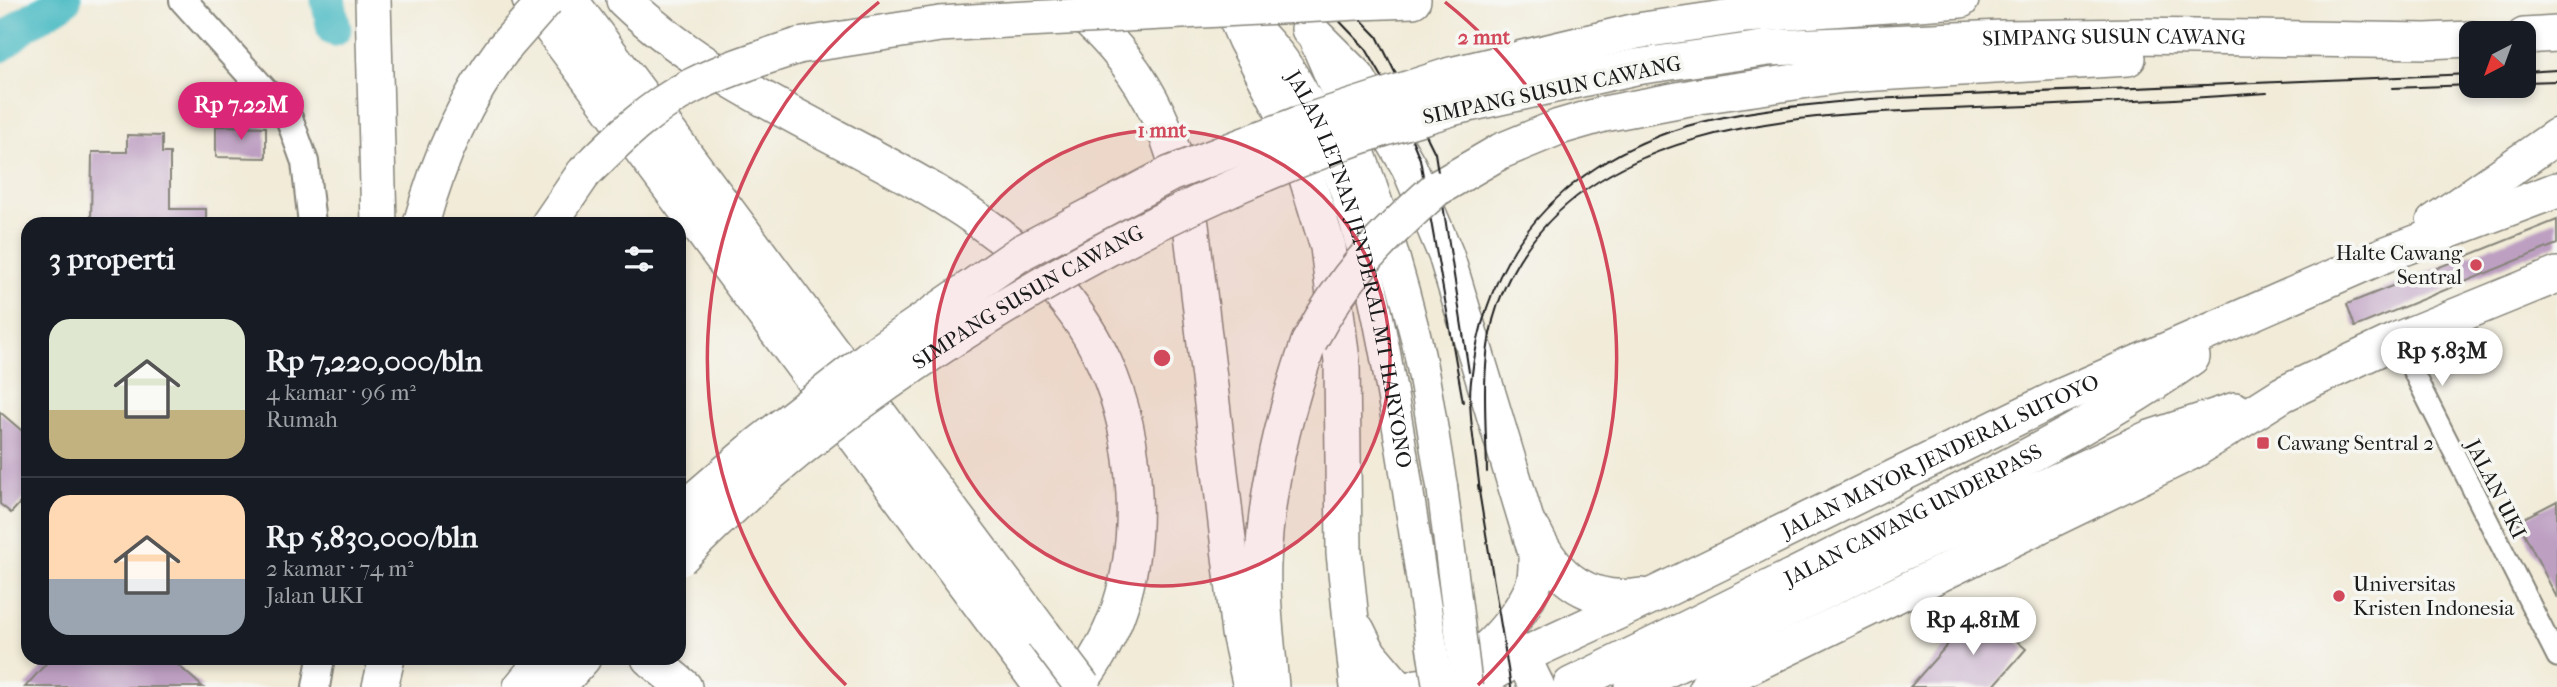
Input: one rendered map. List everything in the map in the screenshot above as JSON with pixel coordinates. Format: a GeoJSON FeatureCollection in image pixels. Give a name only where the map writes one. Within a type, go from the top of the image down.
{"type":"FeatureCollection","features":[{"type":"Feature","properties":{"kind":"highway"},"geometry":{"type":"LineString","coordinates":[[373,0],[379,217]]}},
{"type":"Feature","properties":{"kind":"highway"},"geometry":{"type":"LineString","coordinates":[[530,0],[1041,685]]}},
{"type":"Feature","properties":{"kind":"highway"},"geometry":{"type":"LineString","coordinates":[[423,217],[440,165],[477,86],[503,49],[546,0]]}},
{"type":"Feature","properties":{"kind":"highway"},"geometry":{"type":"LineString","coordinates":[[570,0],[1083,687]]}},
{"type":"Feature","properties":{"kind":"highway"},"geometry":{"type":"LineString","coordinates":[[624,0],[668,39],[724,78],[877,158],[983,222],[1031,259],[1069,304],[1099,356],[1117,399],[1128,440],[1134,502],[1129,577],[1119,611],[1099,655],[1076,687]]}},
{"type":"Feature","properties":{"kind":"highway"},"geometry":{"type":"LineString","coordinates":[[1063,0],[1107,36],[1126,59],[1151,99],[1178,168],[1191,225],[1239,633],[1251,687]]}},
{"type":"Feature","properties":{"kind":"highway"},"geometry":{"type":"LineString","coordinates":[[1229,0],[1245,39],[1291,126],[1328,247],[1342,362],[1346,593],[1353,637],[1346,687]]}},
{"type":"Feature","properties":{"kind":"highway"},"geometry":{"type":"LineString","coordinates":[[555,217],[584,173],[626,131],[690,86],[797,46],[940,24],[1413,0]]}},
{"type":"Feature","properties":{"kind":"highway","name":"SIMPANG SUSUN CAWANG"},"geometry":{"type":"LineString","coordinates":[[686,553],[804,444],[978,325],[1050,281],[1189,208],[1453,91],[1637,31],[1745,15],[1961,0]]}},
{"type":"Feature","properties":{"kind":"highway"},"geometry":{"type":"LineString","coordinates":[[1300,15],[1357,77],[1409,167],[1446,255],[1527,516],[1536,569],[1534,583],[1519,612],[1496,640],[1469,663],[1434,684],[1394,684],[1353,637]]}},
{"type":"Feature","properties":{"kind":"highway"},"geometry":{"type":"LineString","coordinates":[[2536,35],[2557,34]]}},
{"type":"Feature","properties":{"kind":"highway","name":"SIMPANG SUSUN CAWANG"},"geometry":{"type":"LineString","coordinates":[[686,507],[849,373],[1022,252],[1170,174],[1299,124],[1453,91],[1769,48],[2003,38],[2139,36],[2305,40]]}},
{"type":"Feature","properties":{"kind":"highway"},"geometry":{"type":"LineString","coordinates":[[1270,687],[1262,564],[1275,464],[1286,408],[1309,342],[1339,288],[1374,245],[1436,189],[1501,151],[1559,127],[1604,114],[1699,96],[1843,75],[2121,59],[2305,40],[2459,39]]}},
{"type":"Feature","properties":{"kind":"highway","name":"JALAN MAYOR JENDERAL SUTOYO"},"geometry":{"type":"LineString","coordinates":[[2384,255],[2557,136]]}},
{"type":"Feature","properties":{"kind":"highway","name":"JALAN MAYOR JENDERAL SUTOYO"},"geometry":{"type":"LineString","coordinates":[[1468,687],[2053,400],[2241,320],[2384,255],[2557,190]]}},
{"type":"Feature","properties":{"kind":"highway"},"geometry":{"type":"LineString","coordinates":[[1707,687],[2193,451],[2283,394],[2397,340],[2557,275]]}},
{"type":"Feature","properties":{"kind":"highway","name":"JALAN CAWANG UNDERPASS"},"geometry":{"type":"LineString","coordinates":[[1571,685],[1825,561],[2046,446],[2172,371],[2241,320]]}},
{"type":"Feature","properties":{"kind":"highway","name":"JALAN CAWANG UNDERPASS"},"geometry":{"type":"LineString","coordinates":[[1632,687],[1895,556],[2150,438],[2283,394]]}},
{"type":"Feature","properties":{"kind":"highway"},"geometry":{"type":"LineString","coordinates":[[1527,516],[1549,558],[1566,576],[1585,590],[1616,599],[1660,592]]}},
{"type":"Feature","properties":{"kind":"highway"},"geometry":{"type":"LineString","coordinates":[[1346,593],[1362,643],[1394,684]]}},
{"type":"Feature","properties":{"kind":"highway"},"geometry":{"type":"LineString","coordinates":[[380,687],[385,665]]}},
{"type":"Feature","properties":{"kind":"highway"},"geometry":{"type":"LineString","coordinates":[[657,665],[684,687]]}},
{"type":"Feature","properties":{"kind":"highway"},"geometry":{"type":"LineString","coordinates":[[521,687],[563,669]]}},
{"type":"Feature","properties":{"kind":"highway"},"geometry":{"type":"LineString","coordinates":[[1502,670],[1537,687]]}},
{"type":"Feature","properties":{"kind":"main road","name":"JALAN LETNAN JENDERAL MT HARYONO"},"geometry":{"type":"LineString","coordinates":[[1229,0],[1284,61],[1322,132],[1345,190],[1383,334],[1438,687]]}},
{"type":"Feature","properties":{"kind":"main road","name":"JALAN LETNAN JENDERAL MT HARYONO"},"geometry":{"type":"LineString","coordinates":[[1300,15],[1346,111],[1374,189],[1416,335],[1442,486],[1468,687]]}},
{"type":"Feature","properties":{"kind":"street"},"geometry":{"type":"LineString","coordinates":[[195,3],[268,91],[319,159],[325,217]]}},
{"type":"Feature","properties":{"kind":"street"},"geometry":{"type":"LineString","coordinates":[[306,139],[305,162],[311,217]]}},
{"type":"Feature","properties":{"kind":"street","name":"JALAN UKI"},"geometry":{"type":"LineString","coordinates":[[2397,340],[2557,657]]}},
{"type":"Feature","properties":{"kind":"street"},"geometry":{"type":"LineString","coordinates":[[316,687],[320,665]]}},
{"type":"Feature","properties":{"kind":"street"},"geometry":{"type":"LineString","coordinates":[[331,687],[334,665]]}},
{"type":"Feature","properties":{"kind":"building"},"geometry":{"type":"Polygon","coordinates":[[[216,126],[266,127],[266,158],[216,157],[216,126]]]}},
{"type":"Feature","properties":{"kind":"building"},"geometry":{"type":"Polygon","coordinates":[[[127,135],[162,136],[162,153],[170,153],[170,209],[206,209],[206,217],[91,217],[92,152],[127,152],[127,135]]]}},
{"type":"Feature","properties":{"kind":"building","name":"Halte Cawang Sentral"},"geometry":{"type":"Polygon","coordinates":[[[2557,220],[2557,244],[2355,327],[2347,304],[2557,220]]]}},
{"type":"Feature","properties":{"kind":"building"},"geometry":{"type":"Polygon","coordinates":[[[0,412],[21,430],[21,502],[11,513],[0,504],[0,412]]]}},
{"type":"Feature","properties":{"kind":"building"},"geometry":{"type":"Polygon","coordinates":[[[2557,501],[2557,598],[2518,521],[2557,501]]]}},
{"type":"Feature","properties":{"kind":"building"},"geometry":{"type":"Polygon","coordinates":[[[1979,609],[2026,649],[1993,687],[1910,687],[1979,609]]]}},
{"type":"Feature","properties":{"kind":"building"},"geometry":{"type":"Polygon","coordinates":[[[45,665],[178,665],[203,687],[25,687],[45,665]]]}},
{"type":"Feature","properties":{"kind":"waterway"},"geometry":{"type":"LineString","coordinates":[[0,45],[25,24],[64,0]]}},
{"type":"Feature","properties":{"kind":"waterway"},"geometry":{"type":"LineString","coordinates":[[328,0],[334,29]]}},
{"type":"Feature","properties":{"kind":"tram line"},"geometry":{"type":"LineString","coordinates":[[1315,0],[1330,11],[1366,49],[1396,101],[1420,159],[1463,402]]}},
{"type":"Feature","properties":{"kind":"tram line"},"geometry":{"type":"LineString","coordinates":[[1342,0],[1377,36],[1435,153],[1469,372]]}},
{"type":"Feature","properties":{"kind":"tram line"},"geometry":{"type":"LineString","coordinates":[[2536,71],[2557,70]]}},
{"type":"Feature","properties":{"kind":"tram line"},"geometry":{"type":"LineString","coordinates":[[1480,492],[1470,393],[1479,334],[1493,291],[1513,253],[1537,219],[1567,189],[1602,164],[1642,143],[1687,126],[1732,115],[1871,99],[2459,74]]}},
{"type":"Feature","properties":{"kind":"tram line"},"geometry":{"type":"LineString","coordinates":[[2536,82],[2557,81]]}},
{"type":"Feature","properties":{"kind":"tram line"},"geometry":{"type":"LineString","coordinates":[[2393,88],[2459,85]]}},
{"type":"Feature","properties":{"kind":"tram line"},"geometry":{"type":"LineString","coordinates":[[1487,472],[1486,366],[1498,304],[1533,240],[1583,192],[1644,157],[1713,135],[1787,121],[1862,113],[2267,93]]}},
{"type":"Feature","properties":{"kind":"tram line"},"geometry":{"type":"LineString","coordinates":[[1478,485],[1511,687]]}},
{"type":"Feature","properties":{"kind":"place","name":"Halte Cawang Sentral"},"geometry":{"type":"Point","coordinates":[2476,265]}},
{"type":"Feature","properties":{"kind":"place","name":"Cawang Sentral 2"},"geometry":{"type":"Point","coordinates":[2263,443]}},
{"type":"Feature","properties":{"kind":"place","name":"Universitas Kristen Indonesia"},"geometry":{"type":"Point","coordinates":[2339,596]}}]}
